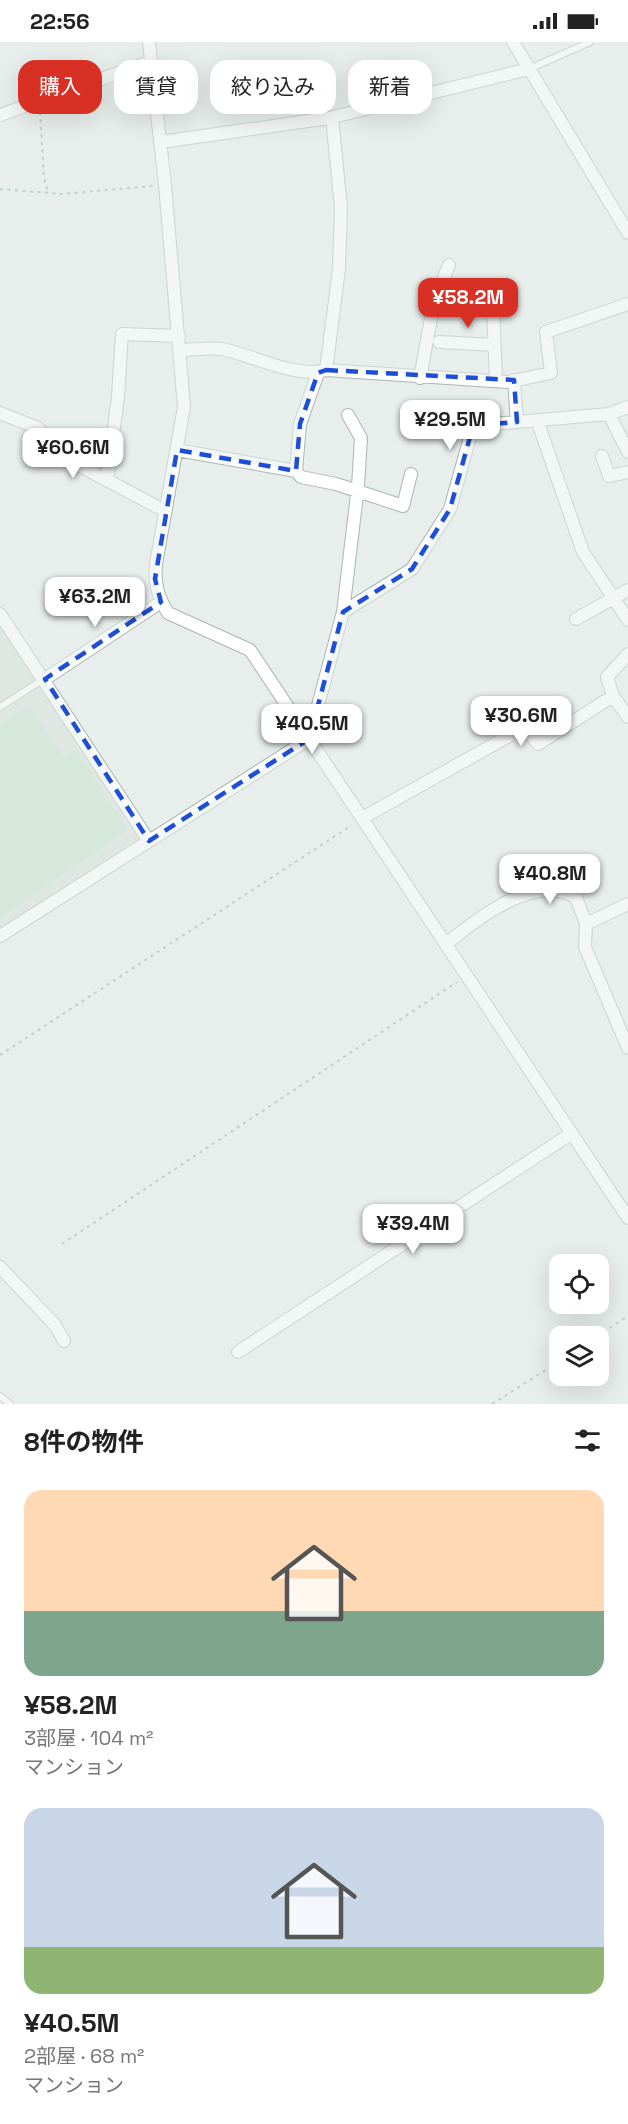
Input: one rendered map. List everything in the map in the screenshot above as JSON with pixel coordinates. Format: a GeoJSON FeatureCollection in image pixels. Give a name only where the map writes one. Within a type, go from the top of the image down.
{"type":"FeatureCollection","features":[{"type":"Feature","properties":{"kind":"street"},"geometry":{"type":"LineString","coordinates":[[149,42],[152,60]]}},
{"type":"Feature","properties":{"kind":"street"},"geometry":{"type":"LineString","coordinates":[[513,42],[628,232]]}},
{"type":"Feature","properties":{"kind":"street"},"geometry":{"type":"LineString","coordinates":[[161,142],[332,118],[529,69]]}},
{"type":"Feature","properties":{"kind":"street"},"geometry":{"type":"LineString","coordinates":[[0,116],[18,110]]}},
{"type":"Feature","properties":{"kind":"street"},"geometry":{"type":"LineString","coordinates":[[158,114],[184,407],[154,579],[161,602],[168,613],[250,650],[364,817],[466,976],[628,1218]]}},
{"type":"Feature","properties":{"kind":"street"},"geometry":{"type":"LineString","coordinates":[[296,471],[300,424],[322,371],[339,269],[341,208],[332,118]]}},
{"type":"Feature","properties":{"kind":"street"},"geometry":{"type":"LineString","coordinates":[[420,378],[434,302],[449,265]]}},
{"type":"Feature","properties":{"kind":"street"},"geometry":{"type":"LineString","coordinates":[[493,304],[496,381]]}},
{"type":"Feature","properties":{"kind":"street"},"geometry":{"type":"LineString","coordinates":[[180,350],[220,349],[296,370],[514,381],[551,373],[546,332],[628,304]]}},
{"type":"Feature","properties":{"kind":"street"},"geometry":{"type":"LineString","coordinates":[[107,480],[118,397],[122,334],[179,336]]}},
{"type":"Feature","properties":{"kind":"street"},"geometry":{"type":"LineString","coordinates":[[439,342],[495,345]]}},
{"type":"Feature","properties":{"kind":"street"},"geometry":{"type":"LineString","coordinates":[[514,381],[517,422]]}},
{"type":"Feature","properties":{"kind":"street"},"geometry":{"type":"LineString","coordinates":[[343,612],[412,569],[450,509],[470,437],[482,425],[609,414],[628,407]]}},
{"type":"Feature","properties":{"kind":"street"},"geometry":{"type":"LineString","coordinates":[[0,413],[38,428],[69,460],[165,511]]}},
{"type":"Feature","properties":{"kind":"street"},"geometry":{"type":"LineString","coordinates":[[609,414],[628,452]]}},
{"type":"Feature","properties":{"kind":"street"},"geometry":{"type":"LineString","coordinates":[[0,936],[309,739],[343,612],[361,438],[348,415]]}},
{"type":"Feature","properties":{"kind":"street"},"geometry":{"type":"LineString","coordinates":[[537,420],[583,552],[628,620]]}},
{"type":"Feature","properties":{"kind":"street"},"geometry":{"type":"LineString","coordinates":[[177,450],[296,471],[301,477],[336,484],[403,506],[411,474]]}},
{"type":"Feature","properties":{"kind":"street"},"geometry":{"type":"LineString","coordinates":[[602,456],[609,476],[628,472]]}},
{"type":"Feature","properties":{"kind":"street"},"geometry":{"type":"LineString","coordinates":[[576,618],[628,590]]}},
{"type":"Feature","properties":{"kind":"street"},"geometry":{"type":"LineString","coordinates":[[45,679],[161,602]]}},
{"type":"Feature","properties":{"kind":"street"},"geometry":{"type":"LineString","coordinates":[[0,614],[45,679],[149,841]]}},
{"type":"Feature","properties":{"kind":"street"},"geometry":{"type":"LineString","coordinates":[[628,654],[606,677],[613,696],[628,717]]}},
{"type":"Feature","properties":{"kind":"street"},"geometry":{"type":"LineString","coordinates":[[364,817],[525,727],[538,744],[613,696]]}},
{"type":"Feature","properties":{"kind":"street"},"geometry":{"type":"LineString","coordinates":[[446,944],[489,911],[544,890],[565,891],[576,897],[586,924],[585,947],[628,1048]]}},
{"type":"Feature","properties":{"kind":"street"},"geometry":{"type":"LineString","coordinates":[[586,924],[628,904]]}},
{"type":"Feature","properties":{"kind":"street"},"geometry":{"type":"LineString","coordinates":[[238,1352],[572,1133]]}},
{"type":"Feature","properties":{"kind":"street"},"geometry":{"type":"LineString","coordinates":[[0,1267],[55,1325],[64,1341]]}},
{"type":"Feature","properties":{"kind":"lane"},"geometry":{"type":"LineString","coordinates":[[529,69],[590,42]]}},
{"type":"Feature","properties":{"kind":"lane"},"geometry":{"type":"LineString","coordinates":[[0,707],[45,679]]}},
{"type":"Feature","properties":{"kind":"lane"},"geometry":{"type":"LineString","coordinates":[[0,1396],[10,1404]]}},
{"type":"Feature","properties":{"kind":"path"},"geometry":{"type":"LineString","coordinates":[[40,114],[44,178],[48,192]]}},
{"type":"Feature","properties":{"kind":"path"},"geometry":{"type":"LineString","coordinates":[[0,189],[62,194],[165,185]]}},
{"type":"Feature","properties":{"kind":"path"},"geometry":{"type":"LineString","coordinates":[[0,1054],[364,817]]}},
{"type":"Feature","properties":{"kind":"path"},"geometry":{"type":"LineString","coordinates":[[62,1244],[466,976]]}},
{"type":"Feature","properties":{"kind":"path"},"geometry":{"type":"LineString","coordinates":[[609,1328],[628,1316]]}},
{"type":"Feature","properties":{"kind":"path"},"geometry":{"type":"LineString","coordinates":[[492,1404],[549,1367]]}},
{"type":"Feature","properties":{"kind":"highlighted area"},"geometry":{"type":"Polygon","coordinates":[[[326,370],[514,380],[517,422],[482,425],[470,437],[450,509],[412,569],[343,612],[309,739],[149,841],[45,679],[161,602],[155,579],[177,450],[296,471],[300,424],[318,373],[326,370]]]}},
{"type":"Feature","properties":{"kind":"shaded area"},"geometry":{"type":"Polygon","coordinates":[[[0,620],[140,833],[140,838],[0,929],[0,620]]]}},
{"type":"Feature","properties":{"kind":"green space"},"geometry":{"type":"Polygon","coordinates":[[[29,706],[63,757],[76,749],[128,830],[0,918],[0,725],[29,706]]]}}]}
